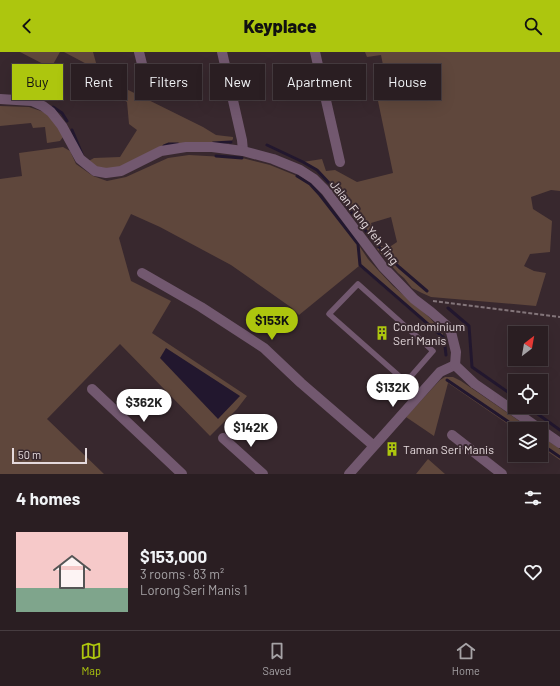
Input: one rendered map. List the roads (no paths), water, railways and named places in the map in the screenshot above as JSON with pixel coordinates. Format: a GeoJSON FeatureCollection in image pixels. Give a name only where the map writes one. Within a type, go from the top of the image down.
{"type":"FeatureCollection","features":[{"type":"Feature","properties":{"kind":"street"},"geometry":{"type":"LineString","coordinates":[[139,52],[142,64]]}},
{"type":"Feature","properties":{"kind":"street"},"geometry":{"type":"LineString","coordinates":[[222,52],[242,140],[243,151]]}},
{"type":"Feature","properties":{"kind":"street"},"geometry":{"type":"LineString","coordinates":[[315,52],[340,162]]}},
{"type":"Feature","properties":{"kind":"street","name":"Jalan Fung Yeh Ting"},"geometry":{"type":"LineString","coordinates":[[0,99],[32,101],[51,112],[62,126],[80,160],[95,171],[106,173],[121,171],[161,151],[186,147],[212,147],[243,151],[273,159],[300,170],[314,179],[326,191],[383,267],[414,299],[446,325],[451,332],[456,352],[455,365]]}},
{"type":"Feature","properties":{"kind":"street"},"geometry":{"type":"LineString","coordinates":[[142,273],[201,307],[264,348],[301,383],[374,446]]}},
{"type":"Feature","properties":{"kind":"street"},"geometry":{"type":"LineString","coordinates":[[349,474],[440,372],[455,365],[476,384],[529,422]]}},
{"type":"Feature","properties":{"kind":"street"},"geometry":{"type":"LineString","coordinates":[[92,389],[182,474]]}},
{"type":"Feature","properties":{"kind":"street"},"geometry":{"type":"LineString","coordinates":[[452,435],[502,474]]}},
{"type":"Feature","properties":{"kind":"street"},"geometry":{"type":"LineString","coordinates":[[548,435],[560,443]]}},
{"type":"Feature","properties":{"kind":"street"},"geometry":{"type":"LineString","coordinates":[[224,438],[263,474]]}},
{"type":"Feature","properties":{"kind":"lane"},"geometry":{"type":"LineString","coordinates":[[406,382],[433,351],[358,284],[329,314],[406,382],[420,394]]}},
{"type":"Feature","properties":{"kind":"waterway"},"geometry":{"type":"LineString","coordinates":[[53,107],[62,113],[67,121]]}},
{"type":"Feature","properties":{"kind":"waterway"},"geometry":{"type":"LineString","coordinates":[[72,130],[82,154]]}},
{"type":"Feature","properties":{"kind":"waterway"},"geometry":{"type":"LineString","coordinates":[[213,143],[231,142]]}},
{"type":"Feature","properties":{"kind":"waterway"},"geometry":{"type":"LineString","coordinates":[[164,146],[169,144],[178,144]]}},
{"type":"Feature","properties":{"kind":"waterway"},"geometry":{"type":"LineString","coordinates":[[267,145],[317,170],[330,184],[376,244],[399,267],[427,291]]}},
{"type":"Feature","properties":{"kind":"waterway"},"geometry":{"type":"LineString","coordinates":[[216,156],[242,158]]}},
{"type":"Feature","properties":{"kind":"waterway"},"geometry":{"type":"LineString","coordinates":[[297,176],[310,184],[320,195],[358,244],[360,265],[444,338],[446,355]]}},
{"type":"Feature","properties":{"kind":"waterway"},"geometry":{"type":"LineString","coordinates":[[448,308],[469,326],[472,367],[508,392]]}},
{"type":"Feature","properties":{"kind":"waterway"},"geometry":{"type":"LineString","coordinates":[[447,380],[509,422]]}},
{"type":"Feature","properties":{"kind":"waterway"},"geometry":{"type":"LineString","coordinates":[[538,414],[560,430]]}},
{"type":"Feature","properties":{"kind":"waterway"},"geometry":{"type":"LineString","coordinates":[[548,449],[560,457]]}},
{"type":"Feature","properties":{"kind":"place","name":"Condominium Seri Manis"},"geometry":{"type":"Point","coordinates":[382,333]}},
{"type":"Feature","properties":{"kind":"place","name":"Taman Seri Manis"},"geometry":{"type":"Point","coordinates":[392,449]}}]}
